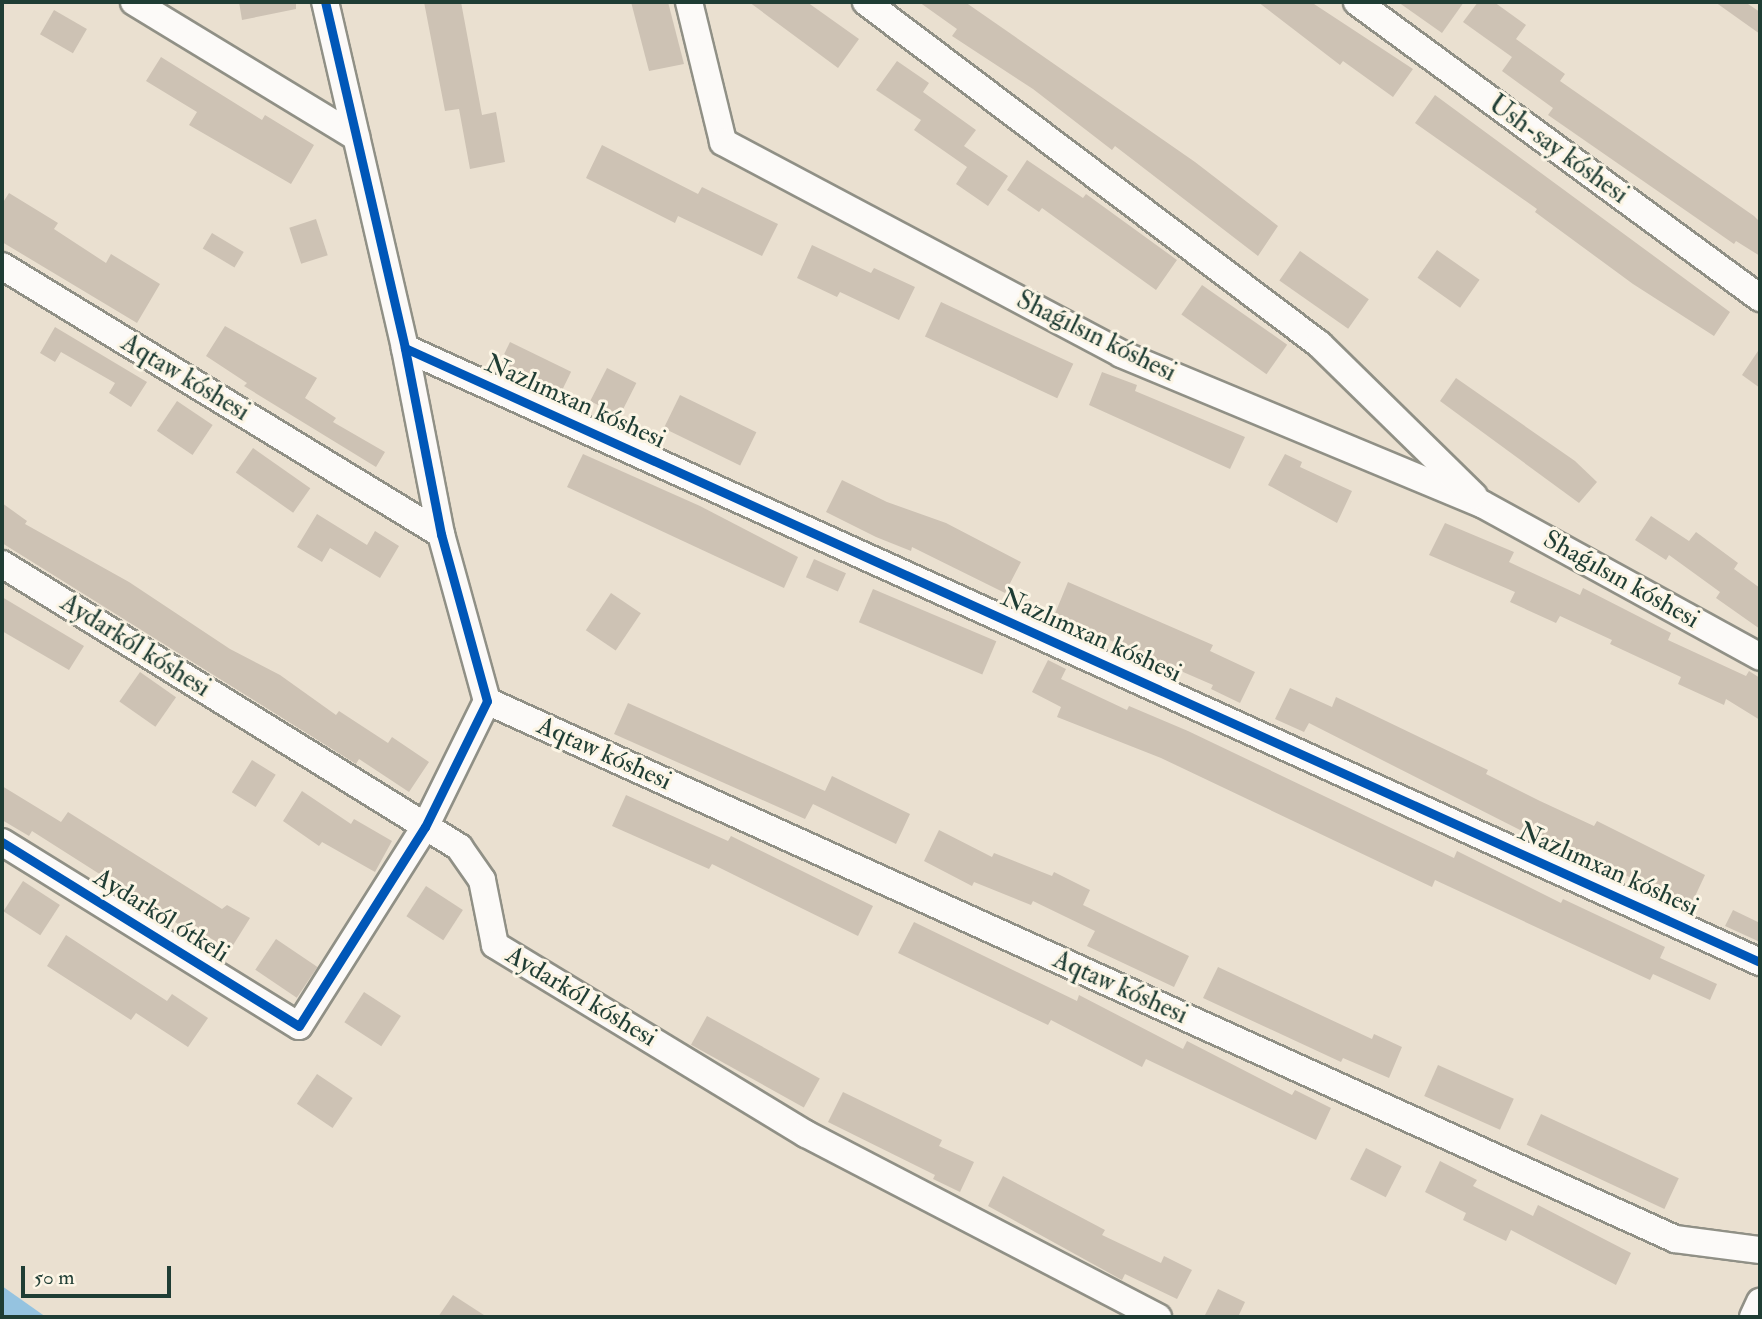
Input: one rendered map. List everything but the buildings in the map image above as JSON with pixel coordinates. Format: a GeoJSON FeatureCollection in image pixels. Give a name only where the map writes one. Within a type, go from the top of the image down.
{"type":"FeatureCollection","features":[{"type":"Feature","properties":{"kind":"street"},"geometry":{"type":"LineString","coordinates":[[134,2],[356,137]]}},
{"type":"Feature","properties":{"kind":"street"},"geometry":{"type":"LineString","coordinates":[[325,2],[405,348],[441,534],[487,701],[425,827]]}},
{"type":"Feature","properties":{"kind":"street","name":"Shaǵılsın kóshesi"},"geometry":{"type":"LineString","coordinates":[[689,2],[723,142],[1121,354],[1482,504],[1760,657]]}},
{"type":"Feature","properties":{"kind":"street","name":"Shaǵılsın kóshesi"},"geometry":{"type":"LineString","coordinates":[[866,2],[1319,344],[1401,419],[1482,504]]}},
{"type":"Feature","properties":{"kind":"street","name":"Ush-say kóshesi"},"geometry":{"type":"LineString","coordinates":[[1357,2],[1760,298]]}},
{"type":"Feature","properties":{"kind":"street","name":"Aqtaw kóshesi"},"geometry":{"type":"LineString","coordinates":[[2,266],[441,534]]}},
{"type":"Feature","properties":{"kind":"street","name":"Nazlımxan kóshesi"},"geometry":{"type":"LineString","coordinates":[[405,348],[1760,962]]}},
{"type":"Feature","properties":{"kind":"street","name":"Aydarkól kóshesi"},"geometry":{"type":"LineString","coordinates":[[2,564],[458,847],[482,880],[495,945],[806,1134],[1158,1317]]}},
{"type":"Feature","properties":{"kind":"street","name":"Aqtaw kóshesi"},"geometry":{"type":"LineString","coordinates":[[487,701],[1675,1239],[1760,1250]]}},
{"type":"Feature","properties":{"kind":"street","name":"Aydarkól ótkeli"},"geometry":{"type":"LineString","coordinates":[[2,842],[299,1026],[425,827]]}},
{"type":"Feature","properties":{"kind":"street"},"geometry":{"type":"LineString","coordinates":[[1753,1317],[1760,1302]]}},
{"type":"Feature","properties":{"kind":"water"},"geometry":{"type":"Polygon","coordinates":[[[2,1286],[46,1317],[2,1317],[2,1286]]]}},
{"type":"Feature","properties":{"kind":"cycle path"},"geometry":{"type":"LineString","coordinates":[[2,842],[299,1026],[425,827],[487,701],[441,534],[405,348],[325,2]]}},
{"type":"Feature","properties":{"kind":"cycle path"},"geometry":{"type":"LineString","coordinates":[[405,348],[1760,962]]}}]}
